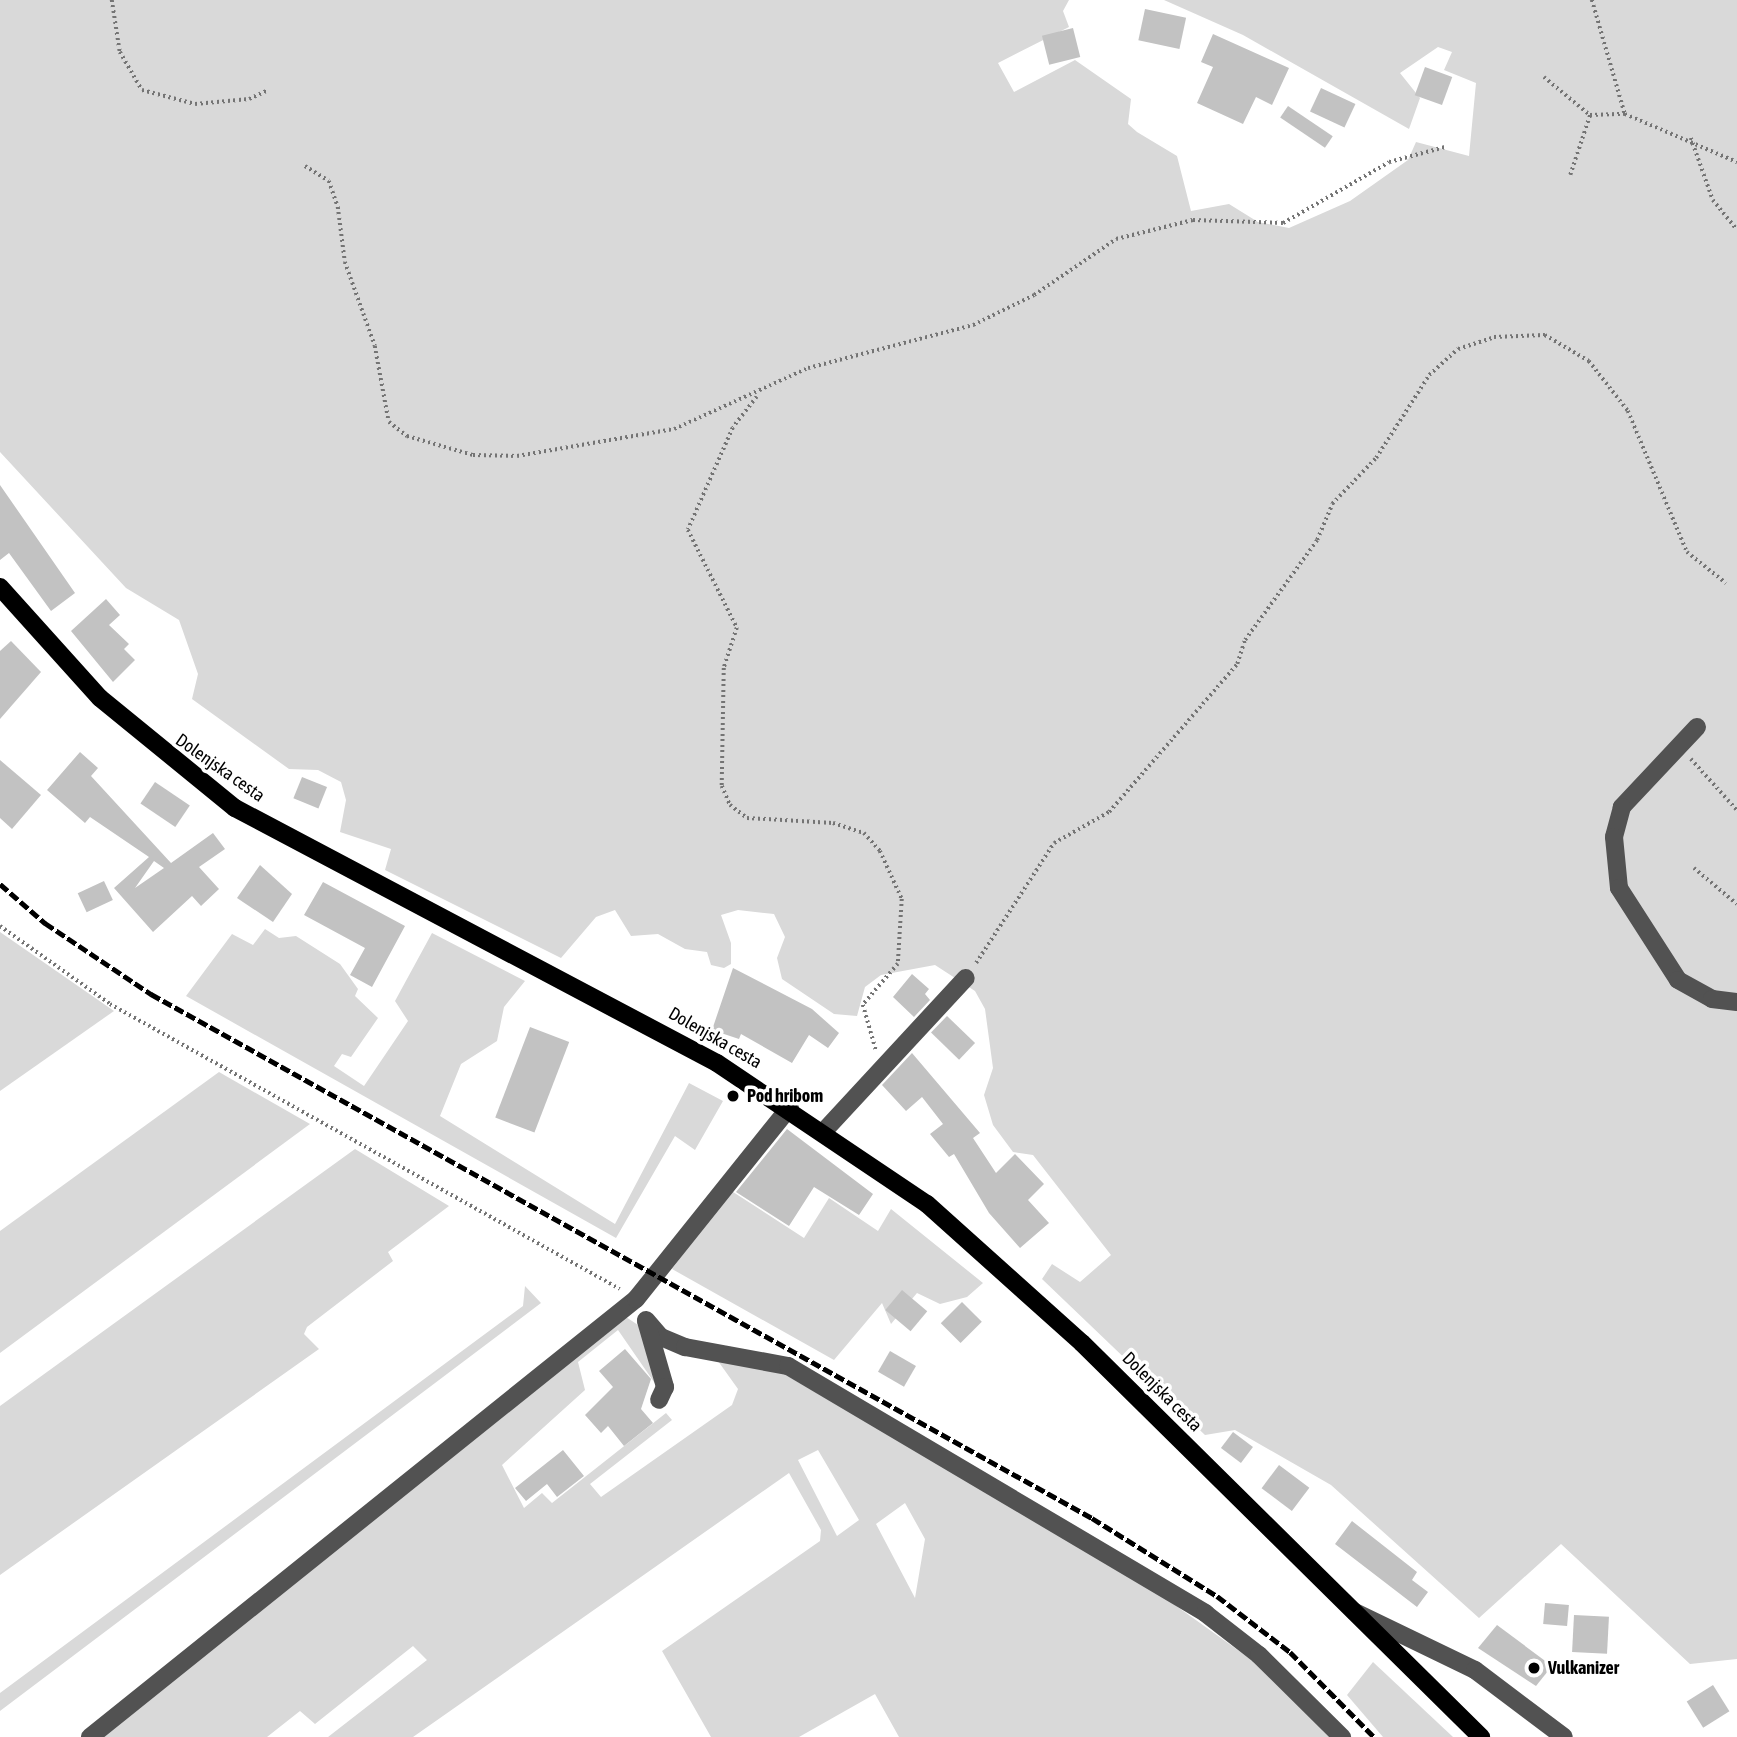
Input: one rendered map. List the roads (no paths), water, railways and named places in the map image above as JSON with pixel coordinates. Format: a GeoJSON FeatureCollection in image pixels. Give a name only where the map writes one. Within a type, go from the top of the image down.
{"type":"FeatureCollection","features":[{"type":"Feature","properties":{"kind":"main road","name":"Dolenjska cesta"},"geometry":{"type":"LineString","coordinates":[[0,587],[100,698],[235,808],[630,1013],[790,1107],[927,1204],[1042,1306],[1481,1737]]}},
{"type":"Feature","properties":{"kind":"street"},"geometry":{"type":"LineString","coordinates":[[1691,733],[1622,807],[1614,837],[1619,888],[1678,980],[1712,999],[1737,1002]]}},
{"type":"Feature","properties":{"kind":"street"},"geometry":{"type":"LineString","coordinates":[[825,1130],[888,1067],[966,978]]}},
{"type":"Feature","properties":{"kind":"street"},"geometry":{"type":"LineString","coordinates":[[90,1737],[636,1299],[790,1107]]}},
{"type":"Feature","properties":{"kind":"street"},"geometry":{"type":"LineString","coordinates":[[636,1299],[646,1320],[665,1387],[659,1400]]}},
{"type":"Feature","properties":{"kind":"street"},"geometry":{"type":"LineString","coordinates":[[646,1320],[661,1337],[685,1347],[788,1366],[1194,1606],[1259,1655],[1342,1737]]}},
{"type":"Feature","properties":{"kind":"street","name":"Dolenjska cesta"},"geometry":{"type":"LineString","coordinates":[[1352,1611],[1475,1670],[1564,1737]]}},
{"type":"Feature","properties":{"kind":"railway"},"geometry":{"type":"LineString","coordinates":[[0,884],[45,923],[151,994],[1092,1518],[1217,1596],[1290,1652],[1374,1737]]}},
{"type":"Feature","properties":{"kind":"place","name":"Pod hribom"},"geometry":{"type":"Point","coordinates":[733,1096]}},
{"type":"Feature","properties":{"kind":"place","name":"Vulkanizer"},"geometry":{"type":"Point","coordinates":[1534,1668]}}]}
